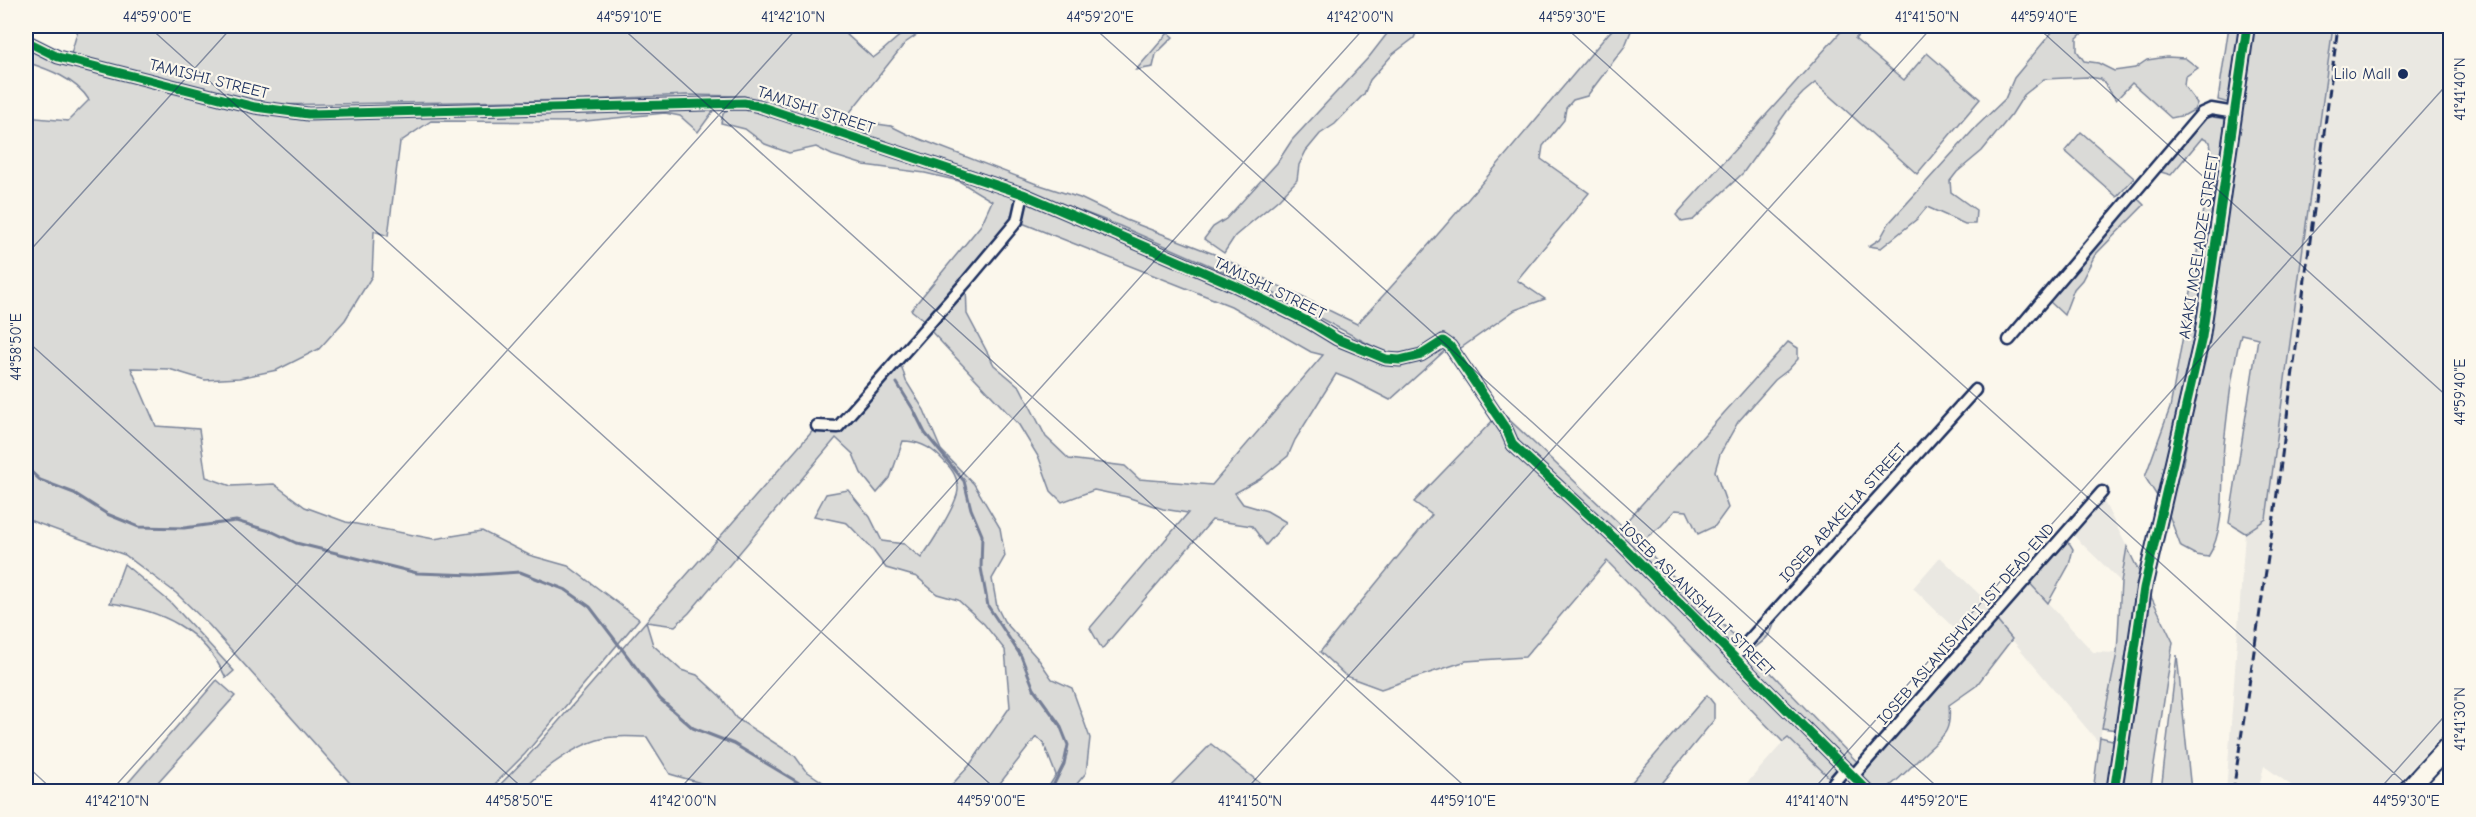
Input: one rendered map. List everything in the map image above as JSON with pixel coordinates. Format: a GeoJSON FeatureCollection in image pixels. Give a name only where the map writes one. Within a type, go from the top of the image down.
{"type":"FeatureCollection","features":[{"type":"Feature","properties":{"kind":"highway"},"geometry":{"type":"LineString","coordinates":[[2406,792],[2451,744]]}},
{"type":"Feature","properties":{"kind":"street","name":"AKAKI MGELADZE STREET"},"geometry":{"type":"LineString","coordinates":[[2114,792],[2145,588],[2202,337],[2247,26]]}},
{"type":"Feature","properties":{"kind":"street","name":"TAMISHI STREET"},"geometry":{"type":"LineString","coordinates":[[26,42],[58,57],[244,105],[308,114],[744,103],[911,155],[1023,194],[1236,286],[1309,321],[1337,339],[1386,359],[1400,360],[1421,355],[1443,341],[1450,346]]}},
{"type":"Feature","properties":{"kind":"street"},"geometry":{"type":"LineString","coordinates":[[2009,340],[2202,113],[2211,109],[2235,113]]}},
{"type":"Feature","properties":{"kind":"street"},"geometry":{"type":"LineString","coordinates":[[817,426],[838,427],[880,380],[1017,221],[1023,194]]}},
{"type":"Feature","properties":{"kind":"street","name":"IOSEB ASLANISHVILI STREET"},"geometry":{"type":"LineString","coordinates":[[1450,346],[1506,429],[1512,445],[1622,545],[1867,790]]}},
{"type":"Feature","properties":{"kind":"street","name":"IOSEB ABAKELIA STREET"},"geometry":{"type":"LineString","coordinates":[[1734,657],[1975,390]]}},
{"type":"Feature","properties":{"kind":"street","name":"IOSEB ASLANISHVILI 1ST DEAD END"},"geometry":{"type":"LineString","coordinates":[[1850,772],[2102,492]]}},
{"type":"Feature","properties":{"kind":"street"},"geometry":{"type":"LineString","coordinates":[[1850,772],[1834,782],[1847,792],[1867,790]]}},
{"type":"Feature","properties":{"kind":"shaded area"},"geometry":{"type":"Polygon","coordinates":[[[79,26],[837,26],[873,58],[905,32],[930,26],[905,43],[847,116],[856,121],[891,126],[1034,183],[1080,198],[1126,220],[1214,254],[1357,324],[1453,217],[1608,34],[1616,26],[1633,26],[1625,46],[1587,96],[1573,100],[1566,108],[1564,120],[1543,146],[1541,159],[1589,193],[1517,280],[1545,299],[1515,310],[1458,350],[1445,337],[1419,350],[1389,355],[1275,294],[1120,226],[987,175],[744,96],[686,95],[585,100],[264,105],[199,90],[71,54],[79,26]]]}},
{"type":"Feature","properties":{"kind":"shaded area"},"geometry":{"type":"Polygon","coordinates":[[[1393,26],[1419,26],[1414,38],[1393,54],[1370,80],[1364,94],[1335,124],[1320,134],[1306,151],[1299,165],[1297,180],[1279,199],[1235,236],[1224,253],[1204,239],[1213,227],[1226,219],[1277,163],[1292,140],[1369,57],[1393,26]]]}},
{"type":"Feature","properties":{"kind":"shaded area"},"geometry":{"type":"Polygon","coordinates":[[[1846,26],[1867,26],[1855,39],[1904,80],[1927,53],[1980,99],[1917,174],[1815,83],[1790,107],[1743,173],[1693,220],[1682,222],[1676,215],[1846,26]]]}},
{"type":"Feature","properties":{"kind":"shaded area"},"geometry":{"type":"Polygon","coordinates":[[[2057,26],[2090,26],[2077,38],[2077,51],[2084,61],[2098,63],[2114,71],[2135,68],[2147,60],[2167,57],[2185,58],[2198,68],[2185,77],[2184,86],[2197,103],[2194,110],[2171,118],[2132,83],[2116,100],[2101,79],[2088,77],[2044,79],[2024,95],[2012,114],[1982,151],[1950,181],[1951,192],[1976,210],[1975,224],[1965,224],[1927,207],[1917,219],[1881,248],[1869,246],[1880,239],[1889,223],[1977,126],[2005,99],[2014,78],[2057,26]]]}},
{"type":"Feature","properties":{"kind":"shaded area"},"geometry":{"type":"Polygon","coordinates":[[[2229,26],[2240,26],[2229,103],[2218,100],[2229,26]]]}},
{"type":"Feature","properties":{"kind":"shaded area"},"geometry":{"type":"Polygon","coordinates":[[[2253,26],[2333,26],[2266,519],[2245,533],[2229,523],[2258,338],[2241,334],[2233,375],[2223,457],[2221,517],[2214,545],[2208,557],[2196,555],[2181,547],[2169,515],[2145,477],[2170,408],[2194,275],[2211,150],[2210,142],[2202,138],[2171,175],[2161,172],[2206,116],[2226,119],[2193,351],[2166,471],[2181,473],[2216,286],[2253,26]]]}},
{"type":"Feature","properties":{"kind":"shaded area"},"geometry":{"type":"Polygon","coordinates":[[[2333,26],[2450,26],[2450,726],[2390,791],[2299,791],[2264,766],[2258,791],[2226,792],[2245,533],[2266,518],[2333,26]]]}},
{"type":"Feature","properties":{"kind":"shaded area"},"geometry":{"type":"Polygon","coordinates":[[[1168,33],[1173,37],[1156,54],[1153,67],[1136,70],[1168,33]]]}},
{"type":"Feature","properties":{"kind":"shaded area"},"geometry":{"type":"Polygon","coordinates":[[[26,46],[55,60],[256,113],[293,115],[719,103],[698,132],[680,116],[665,113],[576,122],[431,121],[400,142],[388,236],[374,231],[372,276],[345,320],[319,349],[277,370],[239,378],[205,380],[169,369],[131,368],[156,426],[199,429],[206,477],[231,486],[274,484],[305,507],[346,522],[434,539],[482,531],[529,555],[568,566],[639,619],[525,754],[488,791],[357,791],[209,625],[176,593],[125,555],[26,519],[26,117],[68,121],[89,100],[77,86],[69,81],[26,62],[26,46]]]}},
{"type":"Feature","properties":{"kind":"shaded area"},"geometry":{"type":"Polygon","coordinates":[[[731,106],[744,107],[929,166],[1110,230],[1337,339],[1400,360],[1443,341],[1450,346],[1390,400],[1336,374],[1295,440],[1288,456],[1260,479],[1235,493],[1243,504],[1267,511],[1286,522],[1266,545],[1252,526],[1212,520],[1102,649],[1090,628],[1188,513],[1163,509],[1127,497],[1094,490],[1062,502],[1051,491],[1039,458],[1019,425],[927,327],[966,282],[967,314],[994,365],[1020,387],[1046,437],[1069,459],[1125,466],[1139,479],[1212,485],[1323,355],[1311,352],[1231,306],[1017,221],[925,321],[911,310],[981,225],[992,201],[959,181],[925,173],[864,165],[832,155],[816,147],[789,153],[765,144],[745,129],[721,123],[723,114],[731,106]]]}},
{"type":"Feature","properties":{"kind":"shaded area"},"geometry":{"type":"Polygon","coordinates":[[[2081,132],[2134,178],[2117,197],[2065,151],[2081,132]]]}},
{"type":"Feature","properties":{"kind":"shaded area"},"geometry":{"type":"Polygon","coordinates":[[[2136,197],[2144,205],[2095,255],[2082,280],[2074,289],[2064,315],[2048,300],[2136,197]]]}},
{"type":"Feature","properties":{"kind":"shaded area"},"geometry":{"type":"Polygon","coordinates":[[[1788,342],[1798,348],[1798,359],[1775,380],[1738,422],[1720,454],[1715,471],[1728,508],[1715,526],[1698,534],[1687,511],[1675,510],[1661,526],[1639,543],[1744,645],[1779,606],[1770,633],[1763,642],[1750,651],[1861,766],[1993,616],[2012,639],[1976,686],[1949,705],[1949,723],[1940,739],[1885,790],[1886,792],[1874,791],[1859,775],[1853,776],[1846,768],[1834,782],[1788,738],[1783,742],[1607,561],[1525,657],[1466,661],[1381,689],[1346,676],[1320,652],[1432,515],[1414,502],[1501,412],[1622,526],[1788,342]]]}},
{"type":"Feature","properties":{"kind":"shaded area"},"geometry":{"type":"Polygon","coordinates":[[[899,358],[906,381],[924,410],[941,450],[974,484],[1000,528],[1005,556],[992,579],[997,607],[1004,621],[1039,660],[1052,679],[1072,688],[1090,738],[1086,773],[1071,791],[1046,791],[1056,775],[1043,742],[1036,737],[994,791],[946,791],[969,766],[1010,707],[1005,650],[984,624],[958,600],[937,594],[917,577],[886,568],[872,549],[847,523],[814,516],[826,494],[848,490],[870,517],[882,541],[904,544],[921,558],[954,503],[958,488],[955,475],[932,450],[919,443],[903,441],[890,478],[877,493],[861,473],[853,454],[836,438],[689,613],[675,626],[646,622],[653,645],[681,670],[697,675],[721,697],[736,718],[795,756],[805,770],[833,789],[850,786],[858,791],[728,791],[670,774],[647,737],[614,737],[589,743],[564,756],[541,773],[523,791],[493,792],[529,755],[817,426],[838,427],[899,358]]]}},
{"type":"Feature","properties":{"kind":"shaded area"},"geometry":{"type":"Polygon","coordinates":[[[2100,494],[2127,547],[2121,582],[2068,530],[2100,494]]]}},
{"type":"Feature","properties":{"kind":"shaded area"},"geometry":{"type":"Polygon","coordinates":[[[2060,539],[2070,544],[2073,549],[2069,565],[2048,603],[2026,579],[2060,539]]]}},
{"type":"Feature","properties":{"kind":"shaded area"},"geometry":{"type":"Polygon","coordinates":[[[2127,547],[2173,642],[2150,791],[2119,791],[2128,654],[2117,730],[2102,728],[2117,653],[2121,582],[2127,547]]]}},
{"type":"Feature","properties":{"kind":"shaded area"},"geometry":{"type":"Polygon","coordinates":[[[1940,557],[1997,611],[2026,579],[2093,652],[2117,653],[2099,743],[1993,617],[1969,643],[1913,588],[1940,557]]]}},
{"type":"Feature","properties":{"kind":"shaded area"},"geometry":{"type":"Polygon","coordinates":[[[124,564],[170,602],[234,671],[226,678],[217,661],[205,647],[178,625],[146,611],[110,603],[124,564]]]}},
{"type":"Feature","properties":{"kind":"shaded area"},"geometry":{"type":"Polygon","coordinates":[[[2177,655],[2191,791],[2161,791],[2177,655]]]}},
{"type":"Feature","properties":{"kind":"shaded area"},"geometry":{"type":"Polygon","coordinates":[[[217,680],[235,696],[150,791],[121,791],[217,680]]]}},
{"type":"Feature","properties":{"kind":"shaded area"},"geometry":{"type":"Polygon","coordinates":[[[1707,695],[1714,704],[1714,720],[1656,791],[1624,791],[1707,695]]]}},
{"type":"Feature","properties":{"kind":"shaded area"},"geometry":{"type":"Polygon","coordinates":[[[2100,737],[2117,741],[2110,791],[2093,792],[2100,737]]]}},
{"type":"Feature","properties":{"kind":"shaded area"},"geometry":{"type":"Polygon","coordinates":[[[1787,738],[1844,792],[1739,792],[1787,738]]]}},
{"type":"Feature","properties":{"kind":"shaded area"},"geometry":{"type":"Polygon","coordinates":[[[1211,744],[1270,791],[1165,791],[1211,744]]]}},
{"type":"Feature","properties":{"kind":"waterway"},"geometry":{"type":"LineString","coordinates":[[897,383],[925,433],[964,481],[971,509],[982,535],[981,568],[988,606],[1021,656],[1034,689],[1060,725],[1068,745],[1064,764],[1050,792]]}},
{"type":"Feature","properties":{"kind":"waterway"},"geometry":{"type":"LineString","coordinates":[[26,467],[40,480],[74,493],[107,514],[139,527],[184,528],[236,521],[273,532],[296,543],[417,573],[474,575],[520,572],[566,590],[590,607],[660,699],[693,728],[734,744],[814,792]]}},
{"type":"Feature","properties":{"kind":"railway"},"geometry":{"type":"LineString","coordinates":[[2233,792],[2273,524],[2338,26]]}},
{"type":"Feature","properties":{"kind":"cycle path"},"geometry":{"type":"LineString","coordinates":[[2114,792],[2144,588],[2202,337],[2247,26]]}},
{"type":"Feature","properties":{"kind":"cycle path"},"geometry":{"type":"LineString","coordinates":[[26,41],[58,57],[255,107],[308,114],[744,103],[759,106],[1023,194],[1236,286],[1309,322],[1337,339],[1386,359],[1400,360],[1421,355],[1443,341],[1450,346],[1506,429],[1513,445],[1622,545],[1869,792]]}},
{"type":"Feature","properties":{"kind":"place","name":"Lilo Mall"},"geometry":{"type":"Point","coordinates":[2403,74]}}]}
